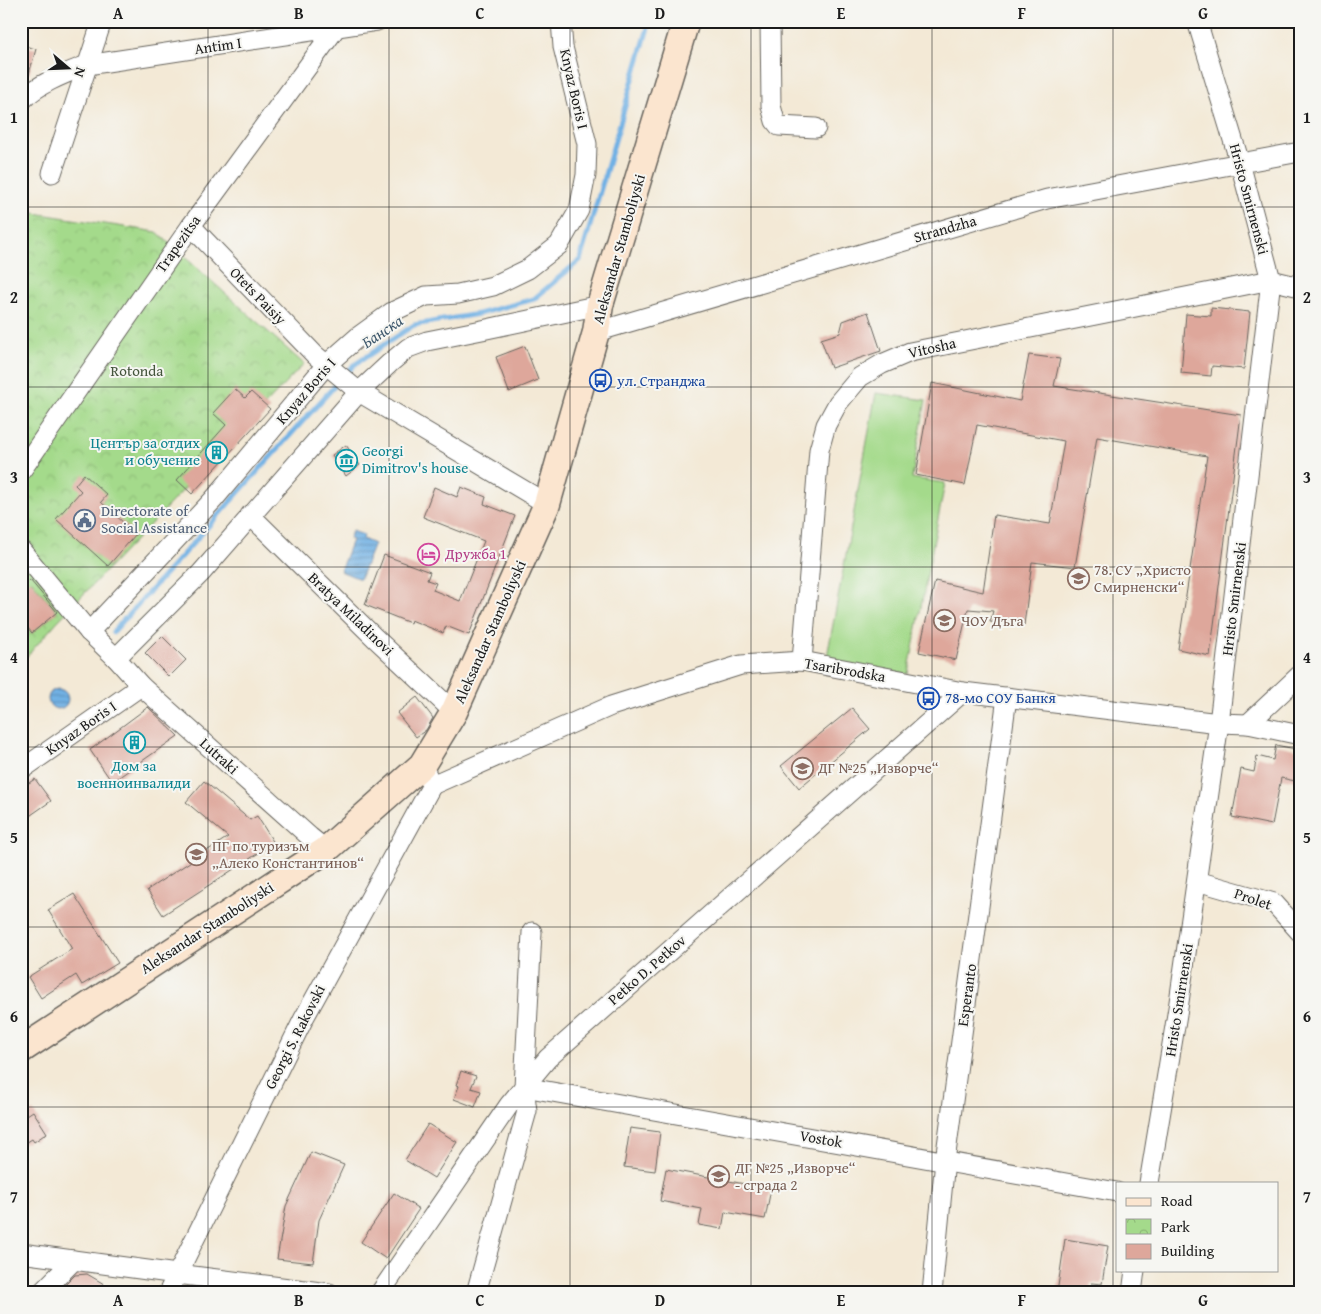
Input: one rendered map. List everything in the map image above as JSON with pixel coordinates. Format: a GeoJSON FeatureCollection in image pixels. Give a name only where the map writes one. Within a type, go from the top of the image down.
{"type":"FeatureCollection","features":[{"type":"Feature","properties":{"kind":"street"},"geometry":{"type":"LineString","coordinates":[[52,173],[102,21]]}},
{"type":"Feature","properties":{"kind":"street","name":"Antim I"},"geometry":{"type":"LineString","coordinates":[[21,101],[27,95],[56,78],[88,65],[339,25],[378,21]]}},
{"type":"Feature","properties":{"kind":"street","name":"Knyaz Boris I"},"geometry":{"type":"LineString","coordinates":[[89,632],[214,499],[329,367],[359,336],[392,312],[426,296],[458,294],[493,286],[528,269],[559,245],[579,210],[586,175],[587,144],[563,47],[561,21]]}},
{"type":"Feature","properties":{"kind":"street","name":"Aleksandar Stamboliyski"},"geometry":{"type":"LineString","coordinates":[[21,1050],[326,850],[427,775],[547,504],[596,332],[600,305],[686,21]]}},
{"type":"Feature","properties":{"kind":"street"},"geometry":{"type":"LineString","coordinates":[[770,21],[771,106],[775,121],[779,126],[816,128]]}},
{"type":"Feature","properties":{"kind":"street","name":"Hristo Smirnenski"},"geometry":{"type":"LineString","coordinates":[[1149,1182],[1179,1002],[1219,723],[1271,280],[1240,163],[1197,21]]}},
{"type":"Feature","properties":{"kind":"street","name":"Trapezitsa"},"geometry":{"type":"LineString","coordinates":[[21,470],[191,226],[339,25]]}},
{"type":"Feature","properties":{"kind":"street","name":"Strandzha"},"geometry":{"type":"LineString","coordinates":[[596,332],[1047,199],[1300,152]]}},
{"type":"Feature","properties":{"kind":"street","name":"Otets Paisiy"},"geometry":{"type":"LineString","coordinates":[[191,226],[315,355],[354,388]]}},
{"type":"Feature","properties":{"kind":"street","name":"Vitosha"},"geometry":{"type":"LineString","coordinates":[[802,661],[819,450],[826,426],[838,404],[860,377],[882,364],[910,352],[1271,280],[1300,287]]}},
{"type":"Feature","properties":{"kind":"street"},"geometry":{"type":"LineString","coordinates":[[116,658],[200,573],[354,388],[408,348],[427,341],[600,305]]}},
{"type":"Feature","properties":{"kind":"street"},"geometry":{"type":"LineString","coordinates":[[354,388],[547,504]]}},
{"type":"Feature","properties":{"kind":"street","name":"Bratya Miladinovi"},"geometry":{"type":"LineString","coordinates":[[250,515],[375,638],[454,712]]}},
{"type":"Feature","properties":{"kind":"street","name":"Lutraki"},"geometry":{"type":"LineString","coordinates":[[21,550],[89,632],[141,686],[326,850]]}},
{"type":"Feature","properties":{"kind":"street","name":"Tsaribrodska"},"geometry":{"type":"LineString","coordinates":[[427,775],[611,706],[742,665],[802,661],[963,692],[1219,723],[1248,724],[1300,735]]}},
{"type":"Feature","properties":{"kind":"street"},"geometry":{"type":"LineString","coordinates":[[1248,724],[1300,675]]}},
{"type":"Feature","properties":{"kind":"street","name":"Knyaz Boris I"},"geometry":{"type":"LineString","coordinates":[[21,770],[141,686]]}},
{"type":"Feature","properties":{"kind":"street","name":"Petko D. Petkov"},"geometry":{"type":"LineString","coordinates":[[380,1293],[509,1105],[548,1058],[963,692]]}},
{"type":"Feature","properties":{"kind":"street","name":"Esperanto"},"geometry":{"type":"LineString","coordinates":[[932,1293],[945,1162],[1007,697]]}},
{"type":"Feature","properties":{"kind":"street","name":"Georgi S. Rakovski"},"geometry":{"type":"LineString","coordinates":[[168,1293],[427,775]]}},
{"type":"Feature","properties":{"kind":"street","name":"Prolet"},"geometry":{"type":"LineString","coordinates":[[1197,881],[1274,903],[1300,932]]}},
{"type":"Feature","properties":{"kind":"street"},"geometry":{"type":"LineString","coordinates":[[476,1293],[527,1111],[524,1087],[532,932]]}},
{"type":"Feature","properties":{"kind":"street","name":"Vostok"},"geometry":{"type":"LineString","coordinates":[[524,1087],[1116,1192]]}},
{"type":"Feature","properties":{"kind":"street"},"geometry":{"type":"LineString","coordinates":[[21,1253],[329,1293]]}},
{"type":"Feature","properties":{"kind":"street"},"geometry":{"type":"LineString","coordinates":[[41,1293],[74,1260]]}},
{"type":"Feature","properties":{"kind":"street"},"geometry":{"type":"LineString","coordinates":[[1132,1293],[1135,1272]]}},
{"type":"Feature","properties":{"kind":"green space","name":"Rotonda"},"geometry":{"type":"Polygon","coordinates":[[[21,211],[157,232],[304,364],[56,623],[21,663],[21,620],[32,633],[57,612],[31,580],[21,587],[21,211]]]}},
{"type":"Feature","properties":{"kind":"green space"},"geometry":{"type":"Polygon","coordinates":[[[876,393],[926,400],[912,478],[945,483],[908,674],[826,662],[876,393]]]}},
{"type":"Feature","properties":{"kind":"water"},"geometry":{"type":"Polygon","coordinates":[[[352,531],[364,535],[363,539],[374,544],[360,579],[340,571],[352,540],[349,539],[352,531]]]}},
{"type":"Feature","properties":{"kind":"water"},"geometry":{"type":"Polygon","coordinates":[[[58,689],[65,692],[68,699],[65,706],[58,709],[51,706],[48,699],[51,692],[58,689]]]}},
{"type":"Feature","properties":{"kind":"building"},"geometry":{"type":"Polygon","coordinates":[[[21,45],[36,49],[27,81],[21,86],[21,45]]]}},
{"type":"Feature","properties":{"kind":"building"},"geometry":{"type":"Polygon","coordinates":[[[1211,308],[1250,312],[1244,369],[1212,366],[1211,376],[1181,373],[1186,314],[1211,316],[1211,308]]]}},
{"type":"Feature","properties":{"kind":"building"},"geometry":{"type":"Polygon","coordinates":[[[868,312],[881,351],[831,368],[821,339],[840,333],[843,321],[868,312]]]}},
{"type":"Feature","properties":{"kind":"building"},"geometry":{"type":"Polygon","coordinates":[[[525,346],[538,380],[509,392],[496,357],[525,346]]]}},
{"type":"Feature","properties":{"kind":"building"},"geometry":{"type":"Polygon","coordinates":[[[1029,355],[1060,359],[1054,386],[1241,415],[1210,656],[1178,649],[1207,456],[1097,437],[1075,567],[1032,562],[1024,625],[990,622],[993,611],[968,609],[956,660],[919,652],[935,581],[983,592],[994,515],[1050,524],[1064,441],[977,425],[965,485],[916,475],[932,383],[1020,401],[1029,355]]]}},
{"type":"Feature","properties":{"kind":"building","name":"Център за отдих и обучение"},"geometry":{"type":"Polygon","coordinates":[[[235,389],[245,398],[251,392],[270,409],[192,494],[177,480],[226,425],[213,413],[235,389]]]}},
{"type":"Feature","properties":{"kind":"building","name":"Georgi Dimitrov's house"},"geometry":{"type":"Polygon","coordinates":[[[346,445],[360,465],[346,476],[332,455],[346,445]]]}},
{"type":"Feature","properties":{"kind":"building","name":"Directorate of Social Assistance"},"geometry":{"type":"Polygon","coordinates":[[[84,474],[107,495],[101,502],[136,534],[108,566],[56,519],[81,491],[75,485],[84,474]]]}},
{"type":"Feature","properties":{"kind":"building"},"geometry":{"type":"Polygon","coordinates":[[[434,487],[457,497],[461,487],[486,497],[484,504],[515,516],[469,635],[446,626],[443,633],[411,620],[410,623],[365,605],[384,555],[430,572],[427,580],[436,583],[433,590],[460,601],[484,541],[423,517],[434,487]]]}},
{"type":"Feature","properties":{"kind":"building"},"geometry":{"type":"Polygon","coordinates":[[[30,580],[57,612],[32,633],[21,620],[21,587],[30,580]]]}},
{"type":"Feature","properties":{"kind":"building"},"geometry":{"type":"Polygon","coordinates":[[[162,636],[186,660],[169,677],[145,653],[162,636]]]}},
{"type":"Feature","properties":{"kind":"building"},"geometry":{"type":"Polygon","coordinates":[[[417,697],[433,718],[426,730],[416,737],[397,713],[417,697]]]}},
{"type":"Feature","properties":{"kind":"building","name":"Дом за военноинвалиди"},"geometry":{"type":"Polygon","coordinates":[[[148,707],[178,736],[112,782],[90,750],[148,707]]]}},
{"type":"Feature","properties":{"kind":"building"},"geometry":{"type":"Polygon","coordinates":[[[852,708],[870,729],[799,788],[781,766],[852,708]]]}},
{"type":"Feature","properties":{"kind":"building"},"geometry":{"type":"Polygon","coordinates":[[[1276,745],[1300,750],[1300,782],[1281,778],[1272,825],[1232,817],[1241,769],[1254,772],[1257,756],[1273,760],[1276,745]]]}},
{"type":"Feature","properties":{"kind":"building"},"geometry":{"type":"Polygon","coordinates":[[[35,779],[51,801],[21,822],[21,788],[35,779]]]}},
{"type":"Feature","properties":{"kind":"building"},"geometry":{"type":"Polygon","coordinates":[[[204,781],[250,820],[257,816],[274,843],[163,915],[147,890],[228,837],[186,802],[204,781]]]}},
{"type":"Feature","properties":{"kind":"building"},"geometry":{"type":"Polygon","coordinates":[[[74,894],[118,963],[82,985],[76,975],[41,998],[28,977],[72,949],[48,910],[74,894]]]}},
{"type":"Feature","properties":{"kind":"building"},"geometry":{"type":"Polygon","coordinates":[[[461,1071],[476,1076],[471,1088],[481,1091],[475,1107],[454,1099],[459,1086],[456,1085],[461,1071]]]}},
{"type":"Feature","properties":{"kind":"building"},"geometry":{"type":"Polygon","coordinates":[[[33,1111],[47,1133],[34,1142],[32,1139],[21,1146],[21,1119],[33,1111]]]}},
{"type":"Feature","properties":{"kind":"building"},"geometry":{"type":"Polygon","coordinates":[[[428,1124],[457,1142],[434,1178],[405,1160],[428,1124]]]}},
{"type":"Feature","properties":{"kind":"building"},"geometry":{"type":"Polygon","coordinates":[[[630,1128],[660,1132],[655,1171],[624,1167],[630,1128]]]}},
{"type":"Feature","properties":{"kind":"building"},"geometry":{"type":"Polygon","coordinates":[[[311,1152],[344,1165],[319,1220],[313,1263],[277,1259],[286,1206],[311,1152]]]}},
{"type":"Feature","properties":{"kind":"building"},"geometry":{"type":"Polygon","coordinates":[[[666,1169],[771,1189],[765,1219],[725,1212],[722,1229],[699,1225],[702,1209],[660,1201],[666,1169]]]}},
{"type":"Feature","properties":{"kind":"building"},"geometry":{"type":"Polygon","coordinates":[[[394,1193],[419,1209],[386,1259],[361,1242],[394,1193]]]}},
{"type":"Feature","properties":{"kind":"building"},"geometry":{"type":"Polygon","coordinates":[[[1065,1239],[1108,1246],[1102,1284],[1091,1283],[1089,1293],[1057,1293],[1065,1239]]]}},
{"type":"Feature","properties":{"kind":"building"},"geometry":{"type":"Polygon","coordinates":[[[87,1274],[104,1284],[98,1293],[57,1293],[75,1275],[87,1274]]]}},
{"type":"Feature","properties":{"kind":"waterway","name":"Банска"},"geometry":{"type":"LineString","coordinates":[[345,375],[354,365],[414,325],[478,314],[534,299],[580,260],[650,21]]}},
{"type":"Feature","properties":{"kind":"waterway","name":"Банска"},"geometry":{"type":"LineString","coordinates":[[113,632],[339,381]]}},
{"type":"Feature","properties":{"kind":"place","name":"ул. Странджа"},"geometry":{"type":"Point","coordinates":[601,381]}},
{"type":"Feature","properties":{"kind":"place","name":"Център за отдих и обучение"},"geometry":{"type":"Point","coordinates":[216,452]}},
{"type":"Feature","properties":{"kind":"place","name":"Georgi Dimitrov's house"},"geometry":{"type":"Point","coordinates":[346,460]}},
{"type":"Feature","properties":{"kind":"place","name":"Directorate of Social Assistance"},"geometry":{"type":"Point","coordinates":[85,520]}},
{"type":"Feature","properties":{"kind":"place","name":"Дружба 1"},"geometry":{"type":"Point","coordinates":[429,554]}},
{"type":"Feature","properties":{"kind":"place","name":"78. СУ „Христо Смирненски“"},"geometry":{"type":"Point","coordinates":[1078,579]}},
{"type":"Feature","properties":{"kind":"place","name":"ЧОУ Дъга"},"geometry":{"type":"Point","coordinates":[945,621]}},
{"type":"Feature","properties":{"kind":"place","name":"78-мо СОУ Банкя"},"geometry":{"type":"Point","coordinates":[929,698]}},
{"type":"Feature","properties":{"kind":"place","name":"Дом за военноинвалиди"},"geometry":{"type":"Point","coordinates":[134,743]}},
{"type":"Feature","properties":{"kind":"place","name":"ДГ №25 „Изворче“"},"geometry":{"type":"Point","coordinates":[802,768]}},
{"type":"Feature","properties":{"kind":"place","name":"ПГ по туризъм „Алеко Константинов“"},"geometry":{"type":"Point","coordinates":[196,855]}},
{"type":"Feature","properties":{"kind":"place","name":"ДГ №25 „Изворче“ - сграда 2"},"geometry":{"type":"Point","coordinates":[719,1177]}}]}
